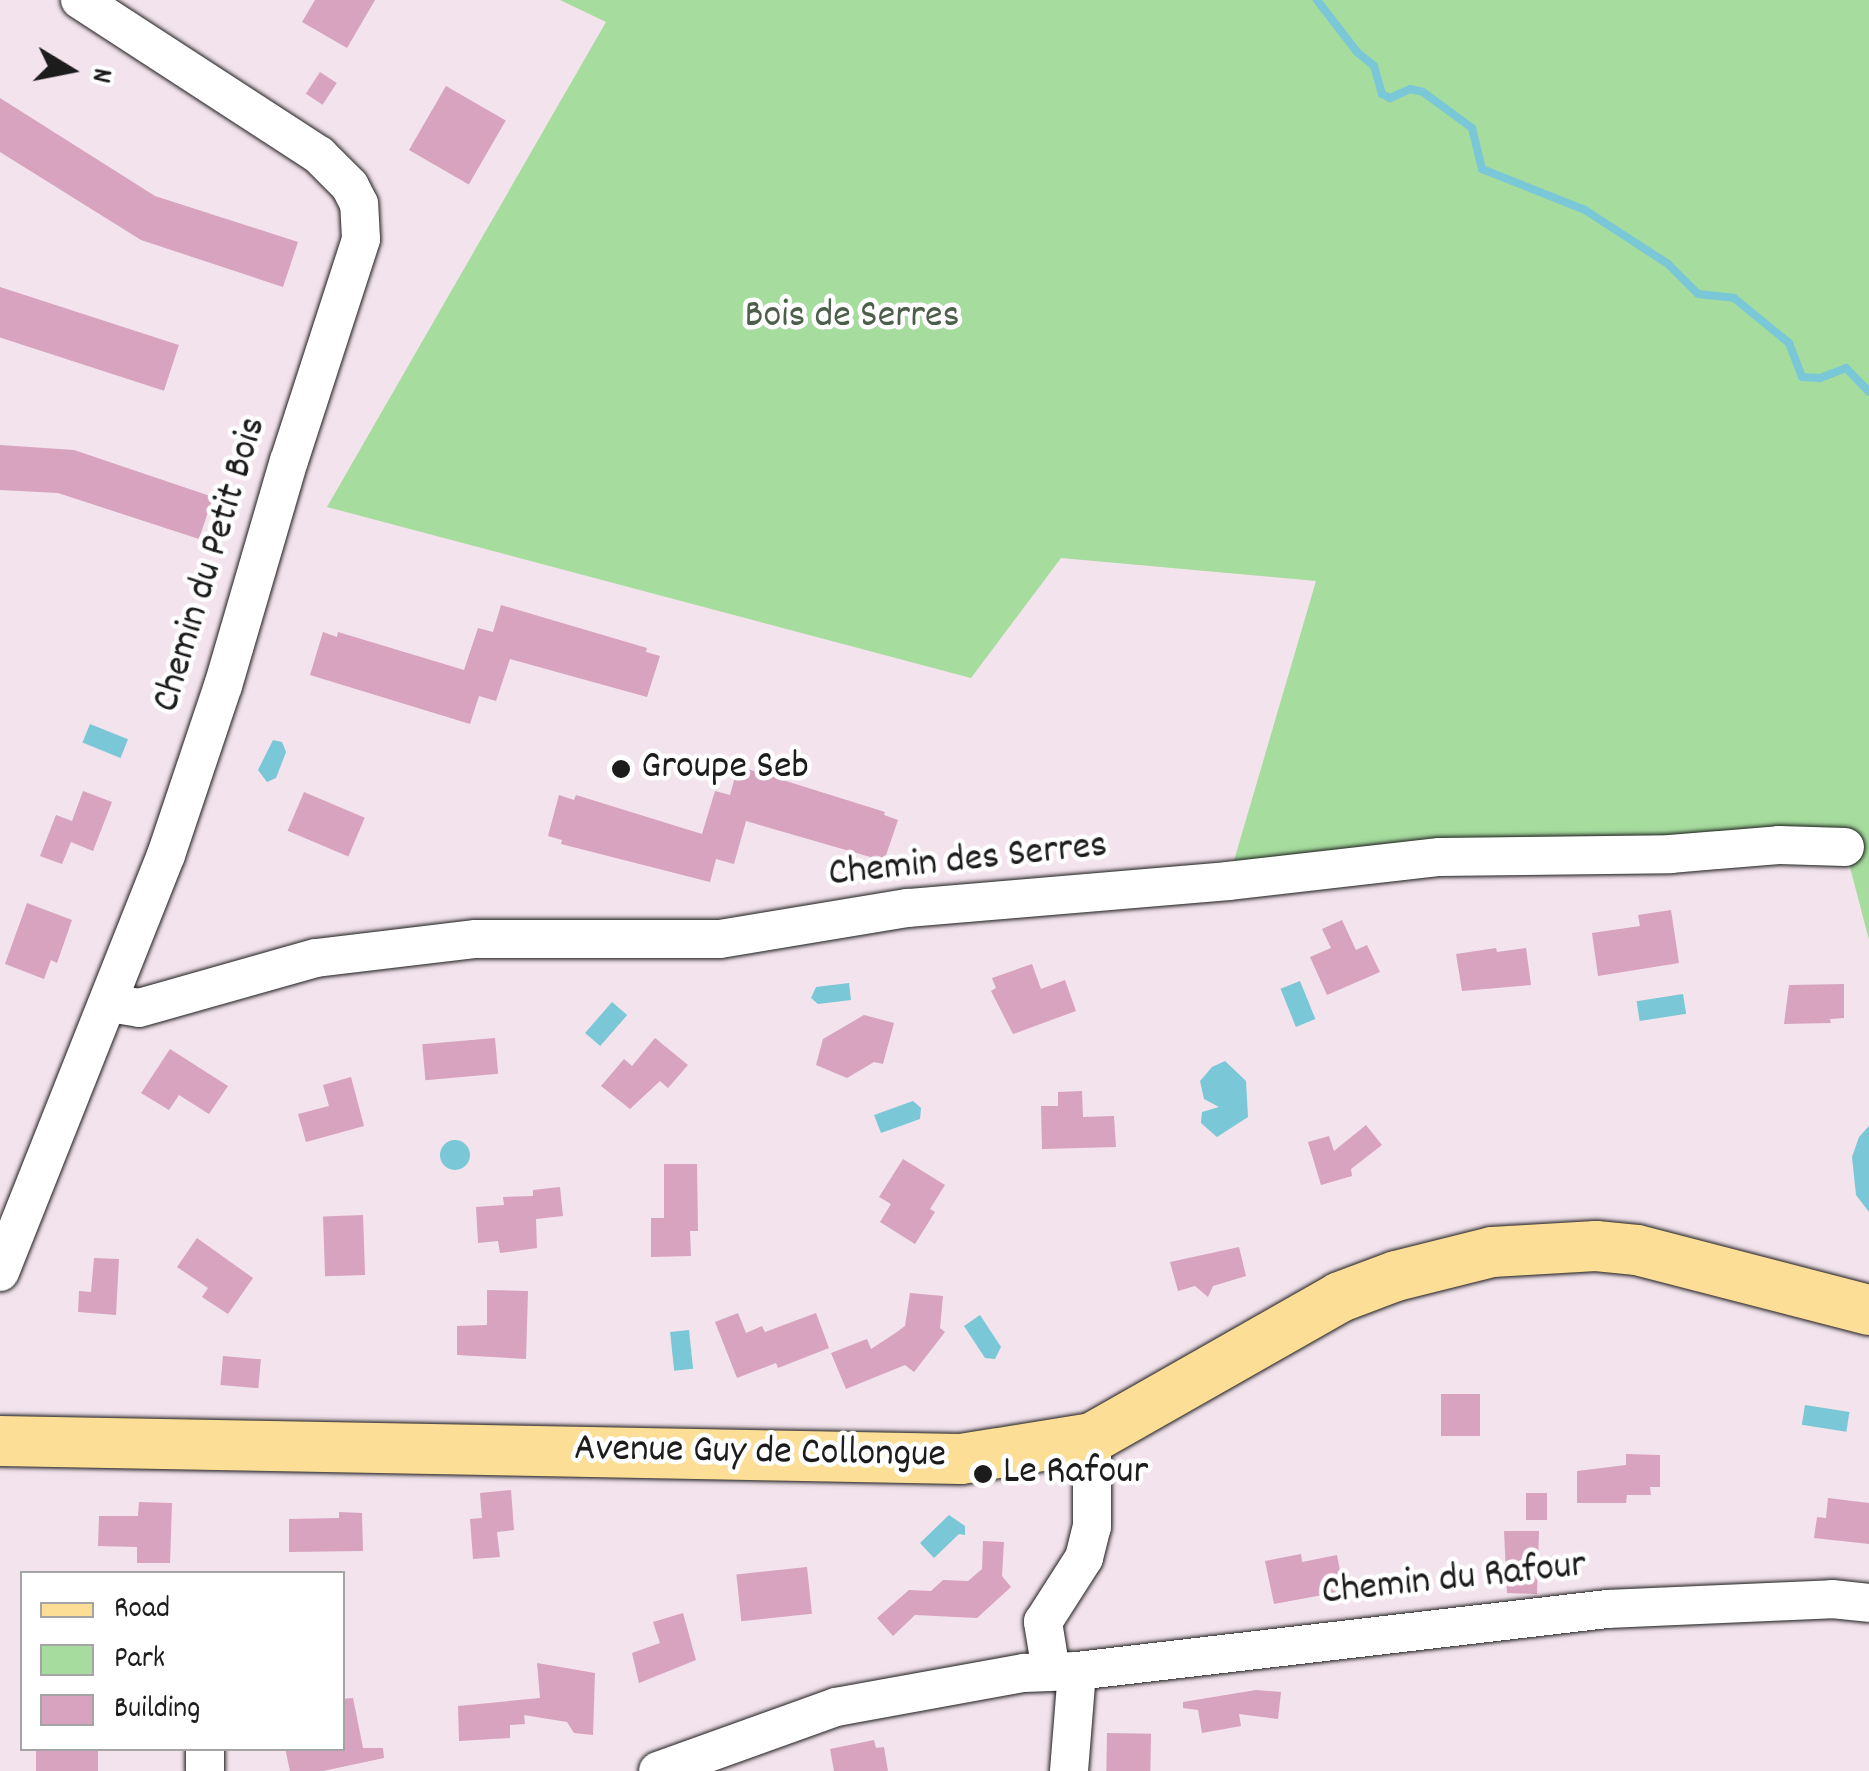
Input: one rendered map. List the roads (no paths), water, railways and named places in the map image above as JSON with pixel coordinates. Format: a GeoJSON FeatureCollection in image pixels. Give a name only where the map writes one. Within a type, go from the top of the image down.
{"type":"FeatureCollection","features":[{"type":"Feature","properties":{"kind":"main road","name":"Avenue Guy de Collongue"},"geometry":{"type":"LineString","coordinates":[[0,1441],[961,1460],[1092,1438],[1340,1297],[1396,1276],[1492,1252],[1563,1246],[1637,1250],[1869,1310]]}},
{"type":"Feature","properties":{"kind":"main road","name":"Avenue Guy de Collongue"},"geometry":{"type":"LineString","coordinates":[[0,1422],[57,1422],[196,1442]]}},
{"type":"Feature","properties":{"kind":"main road","name":"Avenue Guy de Collongue"},"geometry":{"type":"LineString","coordinates":[[0,1459],[70,1457],[196,1442]]}},
{"type":"Feature","properties":{"kind":"street","name":"Chemin du Petit Bois"},"geometry":{"type":"LineString","coordinates":[[0,1272],[109,1003],[223,686],[289,461],[356,263],[362,221],[350,186],[319,156],[80,0]]}},
{"type":"Feature","properties":{"kind":"street","name":"Chemin des Serres"},"geometry":{"type":"LineString","coordinates":[[109,1003],[151,1006],[316,958],[476,939],[720,939],[908,908],[1228,881],[1440,857],[1670,854],[1779,844],[1845,847]]}},
{"type":"Feature","properties":{"kind":"street"},"geometry":{"type":"LineString","coordinates":[[1069,1771],[1064,1671],[1043,1622],[1084,1558],[1092,1527],[1092,1438]]}},
{"type":"Feature","properties":{"kind":"street","name":"Chemin du Rafour"},"geometry":{"type":"LineString","coordinates":[[658,1771],[836,1707],[1064,1671],[1607,1609],[1832,1600],[1869,1603]]}},
{"type":"Feature","properties":{"kind":"water"},"geometry":{"type":"Polygon","coordinates":[[[90,724],[128,739],[121,758],[83,743],[90,724]]]}},
{"type":"Feature","properties":{"kind":"water"},"geometry":{"type":"Polygon","coordinates":[[[273,740],[282,742],[286,752],[276,778],[267,782],[258,770],[273,740]]]}},
{"type":"Feature","properties":{"kind":"water"},"geometry":{"type":"Polygon","coordinates":[[[1300,981],[1315,1019],[1296,1027],[1281,989],[1300,981]]]}},
{"type":"Feature","properties":{"kind":"water"},"geometry":{"type":"Polygon","coordinates":[[[849,983],[851,1000],[818,1004],[811,998],[816,987],[849,983]]]}},
{"type":"Feature","properties":{"kind":"water"},"geometry":{"type":"Polygon","coordinates":[[[1683,994],[1686,1014],[1640,1021],[1637,1001],[1683,994]]]}},
{"type":"Feature","properties":{"kind":"water"},"geometry":{"type":"Polygon","coordinates":[[[612,1002],[627,1015],[600,1046],[585,1033],[612,1002]]]}},
{"type":"Feature","properties":{"kind":"water"},"geometry":{"type":"Polygon","coordinates":[[[1225,1061],[1246,1081],[1248,1117],[1217,1137],[1201,1123],[1202,1112],[1219,1107],[1204,1099],[1200,1081],[1212,1067],[1225,1061]]]}},
{"type":"Feature","properties":{"kind":"water"},"geometry":{"type":"Polygon","coordinates":[[[913,1101],[921,1108],[920,1119],[881,1133],[874,1115],[913,1101]]]}},
{"type":"Feature","properties":{"kind":"water"},"geometry":{"type":"Polygon","coordinates":[[[1869,1126],[1869,1212],[1856,1195],[1852,1157],[1859,1137],[1869,1126]]]}},
{"type":"Feature","properties":{"kind":"water"},"geometry":{"type":"Polygon","coordinates":[[[455,1140],[465,1145],[470,1155],[465,1165],[455,1170],[445,1165],[440,1155],[445,1145],[455,1140]]]}},
{"type":"Feature","properties":{"kind":"water"},"geometry":{"type":"Polygon","coordinates":[[[980,1315],[1001,1347],[995,1359],[985,1358],[964,1326],[980,1315]]]}},
{"type":"Feature","properties":{"kind":"water"},"geometry":{"type":"Polygon","coordinates":[[[689,1330],[693,1369],[674,1371],[670,1332],[689,1330]]]}},
{"type":"Feature","properties":{"kind":"water"},"geometry":{"type":"Polygon","coordinates":[[[1805,1405],[1849,1412],[1846,1432],[1802,1425],[1805,1405]]]}},
{"type":"Feature","properties":{"kind":"water"},"geometry":{"type":"Polygon","coordinates":[[[949,1515],[965,1526],[965,1535],[959,1534],[934,1558],[920,1543],[949,1515]]]}},
{"type":"Feature","properties":{"kind":"waterway"},"geometry":{"type":"LineString","coordinates":[[1317,0],[1357,52],[1374,66],[1382,94],[1390,98],[1410,89],[1423,92],[1472,128],[1482,169],[1585,210],[1668,264],[1698,294],[1734,298],[1789,343],[1802,377],[1820,378],[1846,368],[1869,392]]}},
{"type":"Feature","properties":{"kind":"place","name":"Groupe Seb"},"geometry":{"type":"Point","coordinates":[621,769]}},
{"type":"Feature","properties":{"kind":"place","name":"Le Rafour"},"geometry":{"type":"Point","coordinates":[983,1474]}},
{"type":"Feature","properties":{"kind":"park label","name":"Bois de Serres"},"geometry":{"type":"Point","coordinates":[852,318]}}]}
